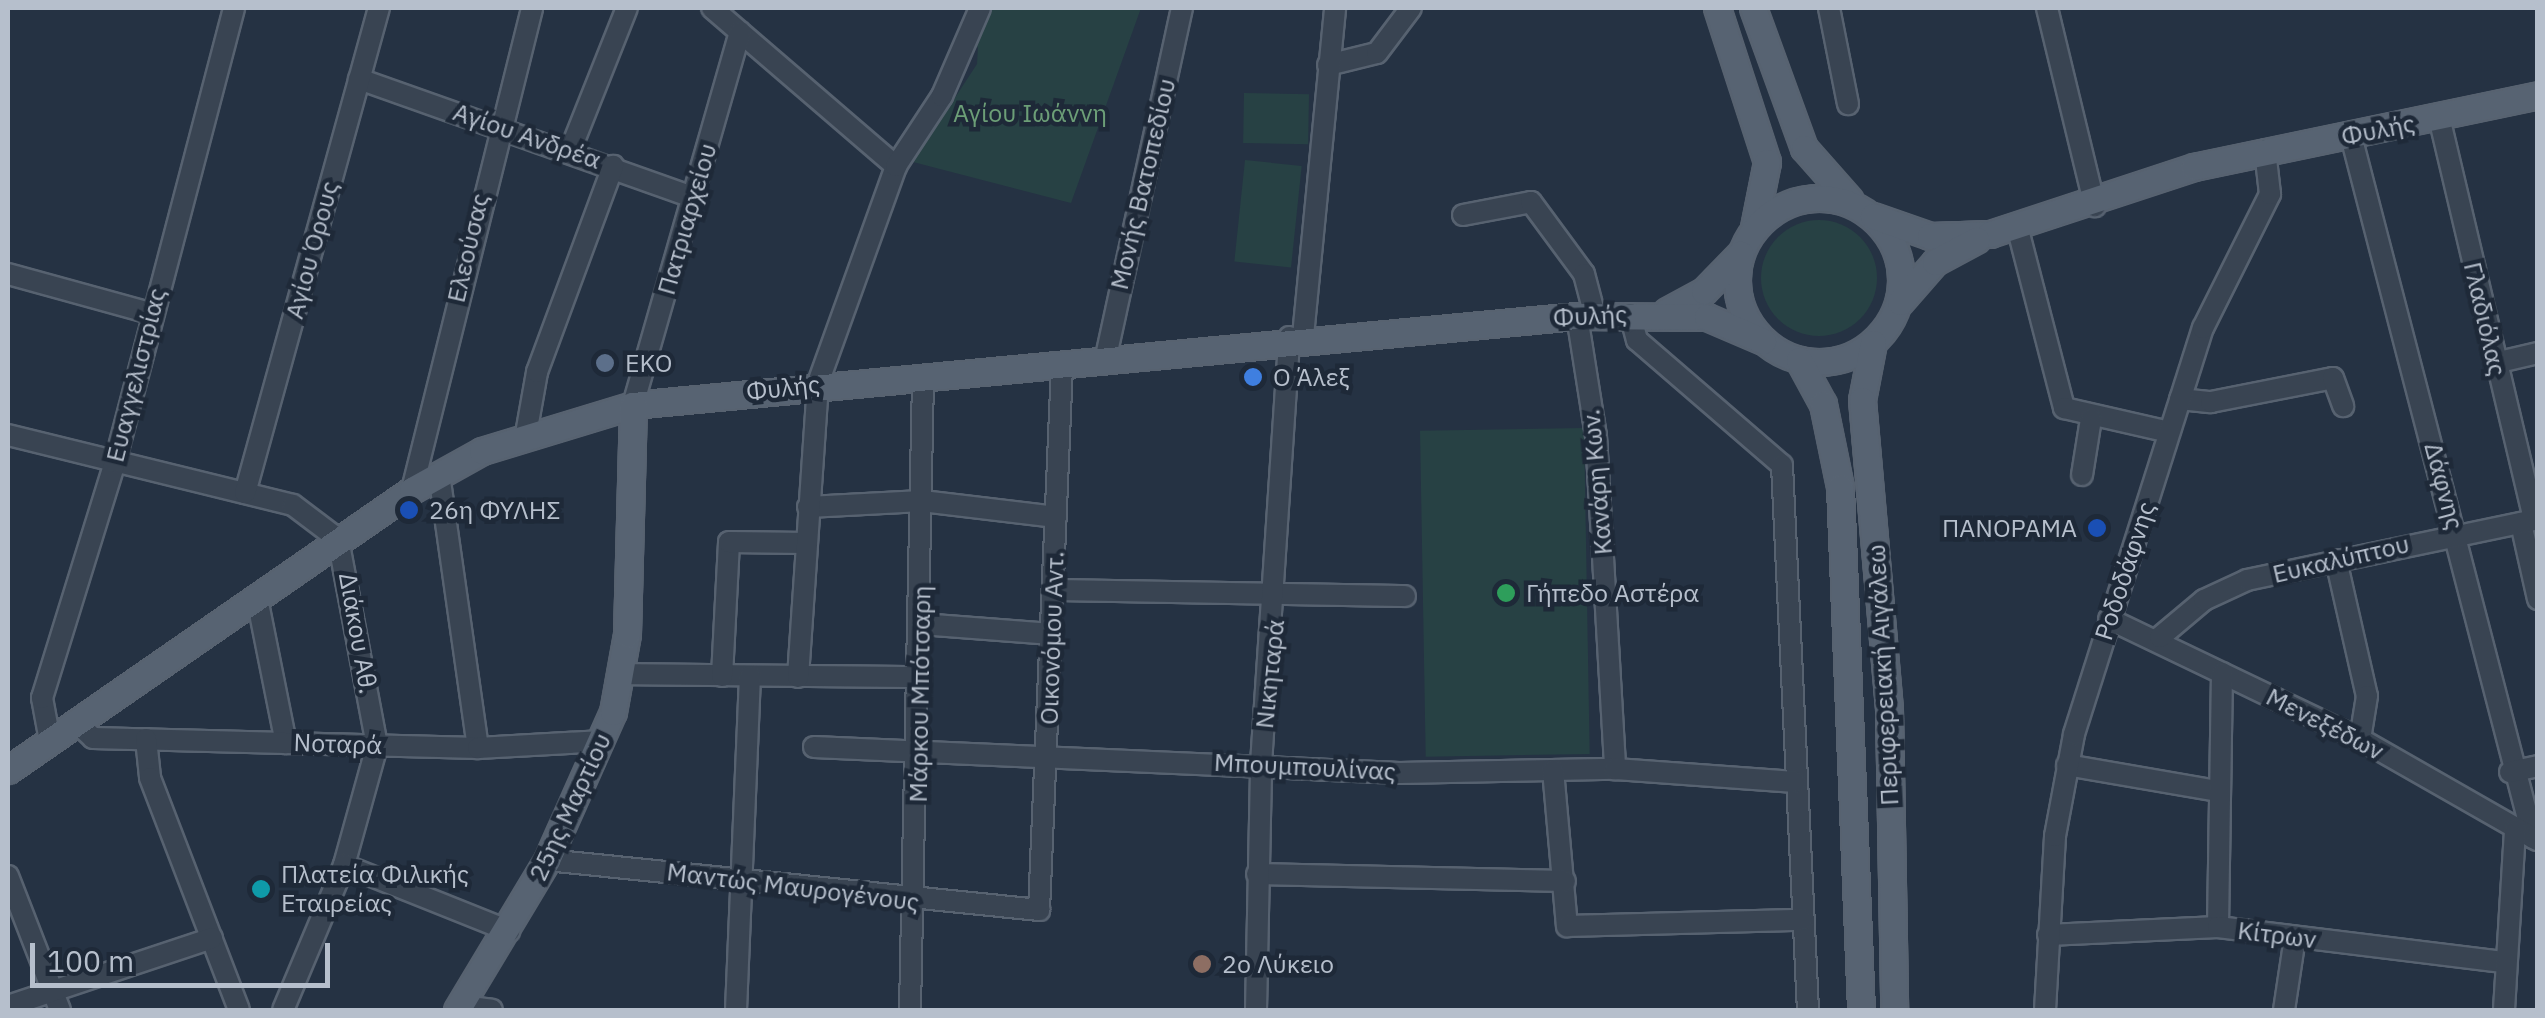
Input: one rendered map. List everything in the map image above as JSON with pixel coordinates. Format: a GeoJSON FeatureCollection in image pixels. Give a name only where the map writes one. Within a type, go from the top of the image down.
{"type":"FeatureCollection","features":[{"type":"Feature","properties":{"kind":"main road"},"geometry":{"type":"LineString","coordinates":[[1717,8],[1750,94],[1767,162],[1753,229],[1740,254],[1740,300],[1763,341],[1798,360],[1825,363],[1873,343],[1898,306],[1899,257],[1864,210],[1817,170],[1753,8]]}},
{"type":"Feature","properties":{"kind":"main road","name":"Φυλής"},"geometry":{"type":"LineString","coordinates":[[1898,306],[1935,262],[1990,234],[2095,206],[2264,150],[2351,136],[2538,95]]}},
{"type":"Feature","properties":{"kind":"main road"},"geometry":{"type":"LineString","coordinates":[[1753,229],[1800,198],[1864,210]]}},
{"type":"Feature","properties":{"kind":"main road","name":"Φυλής"},"geometry":{"type":"LineString","coordinates":[[1864,210],[1930,236],[1990,234]]}},
{"type":"Feature","properties":{"kind":"main road","name":"Φυλής"},"geometry":{"type":"LineString","coordinates":[[1662,313],[1704,291],[1740,254]]}},
{"type":"Feature","properties":{"kind":"main road","name":"Φυλής"},"geometry":{"type":"LineString","coordinates":[[8,770],[338,539],[439,474],[526,434],[633,406],[818,383],[924,378],[1104,361],[1296,336],[1586,316],[1662,313],[1707,317],[1763,341]]}},
{"type":"Feature","properties":{"kind":"main road","name":"Περιφερειακή Αιγάλεω"},"geometry":{"type":"LineString","coordinates":[[1873,343],[1862,400],[1888,709],[1894,1010]]}},
{"type":"Feature","properties":{"kind":"main road","name":"Περιφερειακή Αιγάλεω"},"geometry":{"type":"LineString","coordinates":[[1798,360],[1823,404],[1840,487],[1861,1010]]}},
{"type":"Feature","properties":{"kind":"main road","name":"25ης Μαρτίου"},"geometry":{"type":"LineString","coordinates":[[459,1008],[509,931],[604,741],[622,674],[633,406]]}},
{"type":"Feature","properties":{"kind":"street","name":"Ευαγγελιστρίας"},"geometry":{"type":"LineString","coordinates":[[50,741],[42,698],[116,462],[150,313],[234,8]]}},
{"type":"Feature","properties":{"kind":"street","name":"Αγίου Όρους"},"geometry":{"type":"LineString","coordinates":[[245,492],[379,8]]}},
{"type":"Feature","properties":{"kind":"street","name":"Ελεούσας"},"geometry":{"type":"LineString","coordinates":[[412,490],[498,123],[532,8]]}},
{"type":"Feature","properties":{"kind":"street"},"geometry":{"type":"LineString","coordinates":[[570,151],[627,8]]}},
{"type":"Feature","properties":{"kind":"street"},"geometry":{"type":"LineString","coordinates":[[712,8],[896,166]]}},
{"type":"Feature","properties":{"kind":"street"},"geometry":{"type":"LineString","coordinates":[[798,677],[818,383],[896,166],[942,96],[980,8]]}},
{"type":"Feature","properties":{"kind":"street","name":"Μονής Βατοπεδίου"},"geometry":{"type":"LineString","coordinates":[[1104,361],[1182,8]]}},
{"type":"Feature","properties":{"kind":"street","name":"Νικηταρά"},"geometry":{"type":"LineString","coordinates":[[1256,1010],[1261,764],[1296,336],[1335,8]]}},
{"type":"Feature","properties":{"kind":"street"},"geometry":{"type":"LineString","coordinates":[[1328,66],[1377,52],[1410,8]]}},
{"type":"Feature","properties":{"kind":"street"},"geometry":{"type":"LineString","coordinates":[[1829,8],[1848,104]]}},
{"type":"Feature","properties":{"kind":"street"},"geometry":{"type":"LineString","coordinates":[[2047,8],[2095,206]]}},
{"type":"Feature","properties":{"kind":"street","name":"Πατριαρχείου"},"geometry":{"type":"LineString","coordinates":[[633,406],[740,32]]}},
{"type":"Feature","properties":{"kind":"street","name":"Αγίου Ανδρέα"},"geometry":{"type":"LineString","coordinates":[[359,79],[498,123],[693,197]]}},
{"type":"Feature","properties":{"kind":"street","name":"Γλαδιόλας"},"geometry":{"type":"LineString","coordinates":[[2439,118],[2531,521],[2538,599]]}},
{"type":"Feature","properties":{"kind":"street","name":"Δάφνης"},"geometry":{"type":"LineString","coordinates":[[2351,136],[2456,532],[2510,772],[2529,835]]}},
{"type":"Feature","properties":{"kind":"street","name":"Ροδοδάφνης"},"geometry":{"type":"LineString","coordinates":[[2045,1010],[2048,935],[2067,765],[2109,619],[2213,303],[2270,194],[2264,150]]}},
{"type":"Feature","properties":{"kind":"street"},"geometry":{"type":"LineString","coordinates":[[526,434],[537,372],[614,166]]}},
{"type":"Feature","properties":{"kind":"street","name":"Κανάρη Κων."},"geometry":{"type":"LineString","coordinates":[[1464,215],[1531,202],[1584,274],[1616,769]]}},
{"type":"Feature","properties":{"kind":"street"},"geometry":{"type":"LineString","coordinates":[[2017,226],[2057,396],[2092,419],[2170,432]]}},
{"type":"Feature","properties":{"kind":"street"},"geometry":{"type":"LineString","coordinates":[[8,274],[150,313]]}},
{"type":"Feature","properties":{"kind":"street"},"geometry":{"type":"LineString","coordinates":[[1630,314],[1637,340],[1782,464],[1808,1010]]}},
{"type":"Feature","properties":{"kind":"street"},"geometry":{"type":"LineString","coordinates":[[2495,364],[2538,354]]}},
{"type":"Feature","properties":{"kind":"street","name":"Οικονόμου Αντ."},"geometry":{"type":"LineString","coordinates":[[1039,910],[1062,365]]}},
{"type":"Feature","properties":{"kind":"street","name":"Μάρκου Μπότσαρη"},"geometry":{"type":"LineString","coordinates":[[910,1010],[917,903],[924,378]]}},
{"type":"Feature","properties":{"kind":"street"},"geometry":{"type":"LineString","coordinates":[[2180,399],[2210,402],[2333,378],[2343,406]]}},
{"type":"Feature","properties":{"kind":"street"},"geometry":{"type":"LineString","coordinates":[[2082,476],[2092,419]]}},
{"type":"Feature","properties":{"kind":"street"},"geometry":{"type":"LineString","coordinates":[[8,435],[293,505],[338,539]]}},
{"type":"Feature","properties":{"kind":"street"},"geometry":{"type":"LineString","coordinates":[[439,474],[478,748]]}},
{"type":"Feature","properties":{"kind":"street"},"geometry":{"type":"LineString","coordinates":[[808,508],[922,501],[1056,518]]}},
{"type":"Feature","properties":{"kind":"street","name":"Ευκαλύπτου"},"geometry":{"type":"LineString","coordinates":[[2160,637],[2224,588],[2456,532],[2531,521]]}},
{"type":"Feature","properties":{"kind":"street","name":"Διάκου Αθ."},"geometry":{"type":"LineString","coordinates":[[284,1010],[344,865],[377,746],[338,539]]}},
{"type":"Feature","properties":{"kind":"street"},"geometry":{"type":"LineString","coordinates":[[722,676],[730,542],[806,543]]}},
{"type":"Feature","properties":{"kind":"street"},"geometry":{"type":"LineString","coordinates":[[2336,560],[2367,696],[2360,739]]}},
{"type":"Feature","properties":{"kind":"street"},"geometry":{"type":"LineString","coordinates":[[1053,590],[1278,588],[1405,596]]}},
{"type":"Feature","properties":{"kind":"street"},"geometry":{"type":"LineString","coordinates":[[258,598],[286,742]]}},
{"type":"Feature","properties":{"kind":"street","name":"Μενεξέδων"},"geometry":{"type":"LineString","coordinates":[[2109,619],[2160,637],[2222,673],[2360,739],[2529,835]]}},
{"type":"Feature","properties":{"kind":"street"},"geometry":{"type":"LineString","coordinates":[[921,624],[1052,634]]}},
{"type":"Feature","properties":{"kind":"street"},"geometry":{"type":"LineString","coordinates":[[2218,927],[2222,673]]}},
{"type":"Feature","properties":{"kind":"street"},"geometry":{"type":"LineString","coordinates":[[622,674],[921,677]]}},
{"type":"Feature","properties":{"kind":"street"},"geometry":{"type":"LineString","coordinates":[[736,1010],[746,878],[750,676]]}},
{"type":"Feature","properties":{"kind":"street","name":"Νοταρά"},"geometry":{"type":"LineString","coordinates":[[78,724],[93,738],[478,748],[604,741]]}},
{"type":"Feature","properties":{"kind":"street"},"geometry":{"type":"LineString","coordinates":[[146,739],[150,778],[239,1010]]}},
{"type":"Feature","properties":{"kind":"street","name":"Μπουμπουλίνας"},"geometry":{"type":"LineString","coordinates":[[814,747],[920,745],[1048,758],[1616,769],[1796,782]]}},
{"type":"Feature","properties":{"kind":"street"},"geometry":{"type":"LineString","coordinates":[[2067,765],[2218,792]]}},
{"type":"Feature","properties":{"kind":"street"},"geometry":{"type":"LineString","coordinates":[[2510,772],[2538,766]]}},
{"type":"Feature","properties":{"kind":"street"},"geometry":{"type":"LineString","coordinates":[[1553,770],[1567,926],[1802,920]]}},
{"type":"Feature","properties":{"kind":"street"},"geometry":{"type":"LineString","coordinates":[[2504,1010],[2505,962],[2529,835]]}},
{"type":"Feature","properties":{"kind":"street","name":"Μαντώς Μαυρογένους"},"geometry":{"type":"LineString","coordinates":[[546,860],[746,878],[917,903],[1039,910]]}},
{"type":"Feature","properties":{"kind":"street"},"geometry":{"type":"LineString","coordinates":[[344,865],[509,931]]}},
{"type":"Feature","properties":{"kind":"street"},"geometry":{"type":"LineString","coordinates":[[1257,874],[1565,881]]}},
{"type":"Feature","properties":{"kind":"street"},"geometry":{"type":"LineString","coordinates":[[8,876],[60,1010]]}},
{"type":"Feature","properties":{"kind":"street","name":"Κίτρων"},"geometry":{"type":"LineString","coordinates":[[2048,935],[2218,927],[2505,962]]}},
{"type":"Feature","properties":{"kind":"street"},"geometry":{"type":"LineString","coordinates":[[2284,1010],[2296,937]]}},
{"type":"Feature","properties":{"kind":"street"},"geometry":{"type":"LineString","coordinates":[[8,1006],[212,938]]}},
{"type":"Feature","properties":{"kind":"street"},"geometry":{"type":"LineString","coordinates":[[459,1008],[492,1010]]}},
{"type":"Feature","properties":{"kind":"green space","name":"Αγίου Ιωάννη"},"geometry":{"type":"Polygon","coordinates":[[[987,8],[1141,8],[1071,203],[913,162],[977,64],[978,47],[969,50],[987,8]]]}},
{"type":"Feature","properties":{"kind":"green space"},"geometry":{"type":"Polygon","coordinates":[[[1244,93],[1309,94],[1308,144],[1243,143],[1244,93]]]}},
{"type":"Feature","properties":{"kind":"green space"},"geometry":{"type":"Polygon","coordinates":[[[1245,160],[1302,166],[1291,267],[1234,261],[1245,160]]]}},
{"type":"Feature","properties":{"kind":"green space"},"geometry":{"type":"Polygon","coordinates":[[[1819,220],[1841,224],[1860,237],[1873,256],[1877,278],[1873,300],[1860,319],[1841,332],[1819,336],[1797,332],[1778,319],[1765,300],[1761,278],[1765,256],[1778,237],[1797,224],[1819,220]]]}},
{"type":"Feature","properties":{"kind":"green space","name":"Γήπεδο Αστέρα"},"geometry":{"type":"Polygon","coordinates":[[[1584,428],[1590,754],[1426,757],[1420,431],[1584,428]]]}},
{"type":"Feature","properties":{"kind":"place","name":"EKO"},"geometry":{"type":"Point","coordinates":[605,363]}},
{"type":"Feature","properties":{"kind":"place","name":"Ο Άλεξ"},"geometry":{"type":"Point","coordinates":[1253,377]}},
{"type":"Feature","properties":{"kind":"place","name":"26η ΦΥΛΗΣ"},"geometry":{"type":"Point","coordinates":[409,510]}},
{"type":"Feature","properties":{"kind":"place","name":"ΠΑΝΟΡΑΜΑ"},"geometry":{"type":"Point","coordinates":[2097,528]}},
{"type":"Feature","properties":{"kind":"place","name":"Γήπεδο Αστέρα"},"geometry":{"type":"Point","coordinates":[1506,593]}},
{"type":"Feature","properties":{"kind":"place","name":"Πλατεία Φιλικής Εταιρείας"},"geometry":{"type":"Point","coordinates":[261,889]}},
{"type":"Feature","properties":{"kind":"place","name":"2ο Λύκειο"},"geometry":{"type":"Point","coordinates":[1202,964]}}]}
